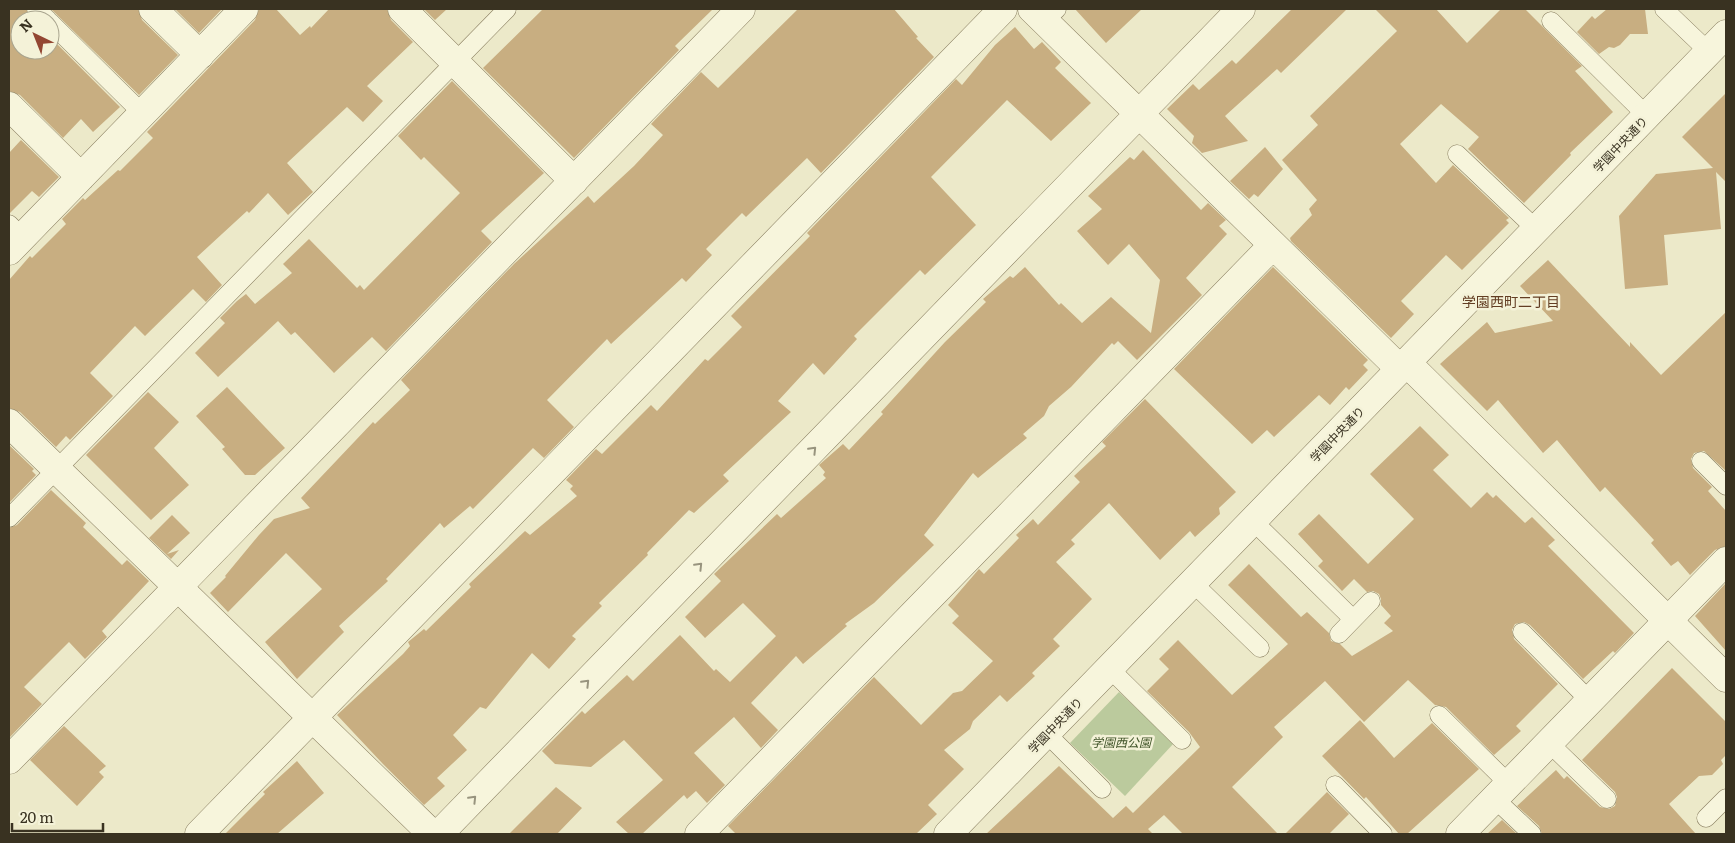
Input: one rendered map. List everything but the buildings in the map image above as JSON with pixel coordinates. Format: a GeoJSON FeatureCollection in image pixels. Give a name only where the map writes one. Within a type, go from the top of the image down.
{"type":"FeatureCollection","features":[{"type":"Feature","properties":{"kind":"street"},"geometry":{"type":"LineString","coordinates":[[153,9],[200,54]]}},
{"type":"Feature","properties":{"kind":"street"},"geometry":{"type":"LineString","coordinates":[[13,237],[81,177],[244,9]]}},
{"type":"Feature","properties":{"kind":"street"},"geometry":{"type":"LineString","coordinates":[[402,9],[574,181]]}},
{"type":"Feature","properties":{"kind":"street"},"geometry":{"type":"LineString","coordinates":[[9,760],[176,586],[741,9]]}},
{"type":"Feature","properties":{"kind":"street"},"geometry":{"type":"LineString","coordinates":[[199,834],[1003,9]]}},
{"type":"Feature","properties":{"kind":"street"},"geometry":{"type":"LineString","coordinates":[[439,834],[1241,9]]}},
{"type":"Feature","properties":{"kind":"street"},"geometry":{"type":"LineString","coordinates":[[1044,13],[1139,114],[1273,245],[1404,366],[1726,678]]}},
{"type":"Feature","properties":{"kind":"street","name":"学園中央通り"},"geometry":{"type":"LineString","coordinates":[[948,834],[1718,43]]}},
{"type":"Feature","properties":{"kind":"street"},"geometry":{"type":"LineString","coordinates":[[9,106],[81,177]]}},
{"type":"Feature","properties":{"kind":"street"},"geometry":{"type":"LineString","coordinates":[[699,834],[1273,245]]}},
{"type":"Feature","properties":{"kind":"street"},"geometry":{"type":"LineString","coordinates":[[9,423],[432,834]]}},
{"type":"Feature","properties":{"kind":"street"},"geometry":{"type":"LineString","coordinates":[[1460,834],[1726,561]]}},
{"type":"Feature","properties":{"kind":"lane"},"geometry":{"type":"LineString","coordinates":[[9,518],[507,9]]}},
{"type":"Feature","properties":{"kind":"lane"},"geometry":{"type":"LineString","coordinates":[[1664,9],[1718,43]]}},
{"type":"Feature","properties":{"kind":"lane"},"geometry":{"type":"LineString","coordinates":[[1551,21],[1647,116]]}},
{"type":"Feature","properties":{"kind":"lane"},"geometry":{"type":"LineString","coordinates":[[60,32],[142,113]]}},
{"type":"Feature","properties":{"kind":"lane"},"geometry":{"type":"LineString","coordinates":[[1457,154],[1536,230]]}},
{"type":"Feature","properties":{"kind":"lane"},"geometry":{"type":"LineString","coordinates":[[1701,462],[1726,486]]}},
{"type":"Feature","properties":{"kind":"lane"},"geometry":{"type":"LineString","coordinates":[[1253,521],[1353,619]]}},
{"type":"Feature","properties":{"kind":"lane"},"geometry":{"type":"LineString","coordinates":[[1193,583],[1260,648]]}},
{"type":"Feature","properties":{"kind":"lane"},"geometry":{"type":"LineString","coordinates":[[1339,634],[1371,600]]}},
{"type":"Feature","properties":{"kind":"lane"},"geometry":{"type":"LineString","coordinates":[[1522,632],[1590,701]]}},
{"type":"Feature","properties":{"kind":"lane"},"geometry":{"type":"LineString","coordinates":[[1110,669],[1182,740]]}},
{"type":"Feature","properties":{"kind":"lane"},"geometry":{"type":"LineString","coordinates":[[1439,715],[1502,791],[1532,834]]}},
{"type":"Feature","properties":{"kind":"lane"},"geometry":{"type":"LineString","coordinates":[[1046,734],[1102,789]]}},
{"type":"Feature","properties":{"kind":"lane"},"geometry":{"type":"LineString","coordinates":[[1549,743],[1607,799]]}},
{"type":"Feature","properties":{"kind":"lane"},"geometry":{"type":"LineString","coordinates":[[1336,785],[1383,834]]}},
{"type":"Feature","properties":{"kind":"lane"},"geometry":{"type":"LineString","coordinates":[[1706,818],[1726,798]]}},
{"type":"Feature","properties":{"kind":"green space","name":"学園西公園"},"geometry":{"type":"Polygon","coordinates":[[[1119,692],[1174,743],[1125,796],[1070,743],[1119,692]]]}},
{"type":"Feature","properties":{"kind":"district","name":"学園西町二丁目"},"geometry":{"type":"Point","coordinates":[1511,301]}}]}
